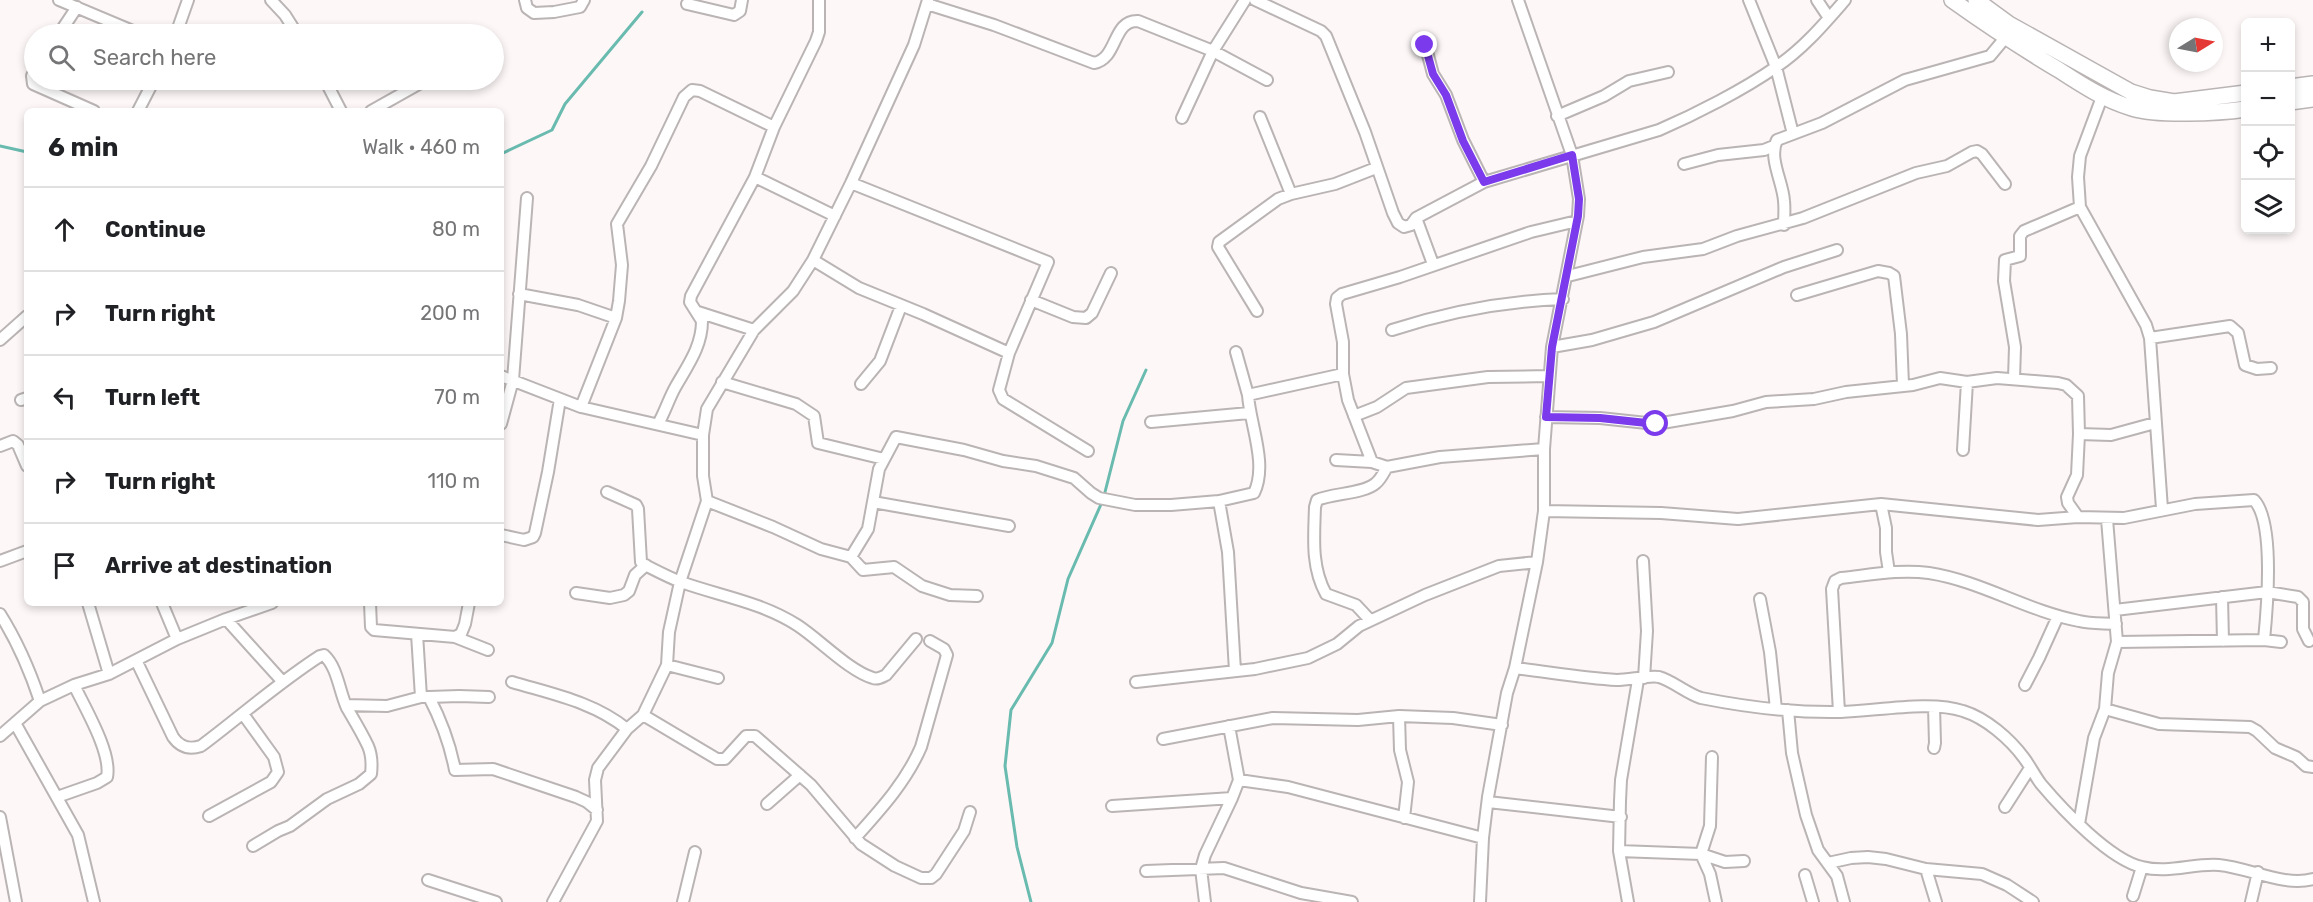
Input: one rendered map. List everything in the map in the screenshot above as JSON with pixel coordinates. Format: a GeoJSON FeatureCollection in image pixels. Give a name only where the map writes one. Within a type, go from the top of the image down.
{"type":"FeatureCollection","features":[{"type":"Feature","properties":{"kind":"main road"},"geometry":{"type":"LineString","coordinates":[[1952,0],[2005,38],[2102,97],[2133,109],[2151,112],[2241,109]]}},
{"type":"Feature","properties":{"kind":"main road"},"geometry":{"type":"LineString","coordinates":[[1976,0],[2009,24],[2132,92],[2174,102],[2241,94]]}},
{"type":"Feature","properties":{"kind":"main road"},"geometry":{"type":"LineString","coordinates":[[2295,86],[2313,84]]}},
{"type":"Feature","properties":{"kind":"main road"},"geometry":{"type":"LineString","coordinates":[[2295,101],[2313,99]]}},
{"type":"Feature","properties":{"kind":"street"},"geometry":{"type":"LineString","coordinates":[[59,0],[116,24]]}},
{"type":"Feature","properties":{"kind":"street"},"geometry":{"type":"LineString","coordinates":[[180,24],[188,0]]}},
{"type":"Feature","properties":{"kind":"street"},"geometry":{"type":"LineString","coordinates":[[271,0],[291,24]]}},
{"type":"Feature","properties":{"kind":"street"},"geometry":{"type":"LineString","coordinates":[[525,0],[527,8],[534,14],[573,9],[580,6],[584,0]]}},
{"type":"Feature","properties":{"kind":"street"},"geometry":{"type":"LineString","coordinates":[[687,4],[734,15],[740,11],[742,0]]}},
{"type":"Feature","properties":{"kind":"street"},"geometry":{"type":"LineString","coordinates":[[658,424],[697,347],[702,328],[701,317],[690,302],[691,296],[755,177],[774,127],[816,41],[819,32],[819,0]]}},
{"type":"Feature","properties":{"kind":"street"},"geometry":{"type":"LineString","coordinates":[[1182,118],[1214,51],[1245,0]]}},
{"type":"Feature","properties":{"kind":"street"},"geometry":{"type":"LineString","coordinates":[[1255,0],[1321,31],[1326,36],[1365,132],[1376,168],[1398,224],[1404,227],[1412,225],[1416,218],[1484,182],[1667,126],[1776,67],[1815,34],[1845,0]]}},
{"type":"Feature","properties":{"kind":"street"},"geometry":{"type":"LineString","coordinates":[[1480,902],[1483,838],[1488,802],[1507,693],[1515,668],[1537,562],[1544,511],[1544,449],[1552,347],[1568,276],[1579,199],[1572,155],[1518,0]]}},
{"type":"Feature","properties":{"kind":"street"},"geometry":{"type":"LineString","coordinates":[[1749,0],[1776,67],[1793,134]]}},
{"type":"Feature","properties":{"kind":"street"},"geometry":{"type":"LineString","coordinates":[[1817,0],[1829,18]]}},
{"type":"Feature","properties":{"kind":"street"},"geometry":{"type":"LineString","coordinates":[[553,902],[597,821],[594,780],[598,768],[627,729],[643,715],[667,665],[669,632],[680,582],[706,501],[703,476],[703,435],[706,409],[754,330],[793,291],[813,260],[914,45],[927,2],[1094,63],[1102,62],[1107,57],[1124,24],[1138,21],[1214,51],[1267,80]]}},
{"type":"Feature","properties":{"kind":"street"},"geometry":{"type":"LineString","coordinates":[[66,24],[77,8]]}},
{"type":"Feature","properties":{"kind":"street"},"geometry":{"type":"LineString","coordinates":[[1784,225],[1784,200],[1774,146],[1777,140],[1822,123],[1905,80],[1990,56],[2005,38]]}},
{"type":"Feature","properties":{"kind":"street"},"geometry":{"type":"LineString","coordinates":[[1425,45],[1433,74],[1446,95],[1463,141],[1484,182]]}},
{"type":"Feature","properties":{"kind":"street"},"geometry":{"type":"LineString","coordinates":[[1557,116],[1604,96],[1629,81],[1668,72]]}},
{"type":"Feature","properties":{"kind":"street"},"geometry":{"type":"LineString","coordinates":[[47,90],[87,108]]}},
{"type":"Feature","properties":{"kind":"street"},"geometry":{"type":"LineString","coordinates":[[140,108],[149,90]]}},
{"type":"Feature","properties":{"kind":"street"},"geometry":{"type":"LineString","coordinates":[[330,90],[339,108]]}},
{"type":"Feature","properties":{"kind":"street"},"geometry":{"type":"LineString","coordinates":[[376,108],[408,90]]}},
{"type":"Feature","properties":{"kind":"street"},"geometry":{"type":"LineString","coordinates":[[581,407],[616,318],[622,278],[617,224],[651,166],[688,92],[700,91],[774,127]]}},
{"type":"Feature","properties":{"kind":"street"},"geometry":{"type":"LineString","coordinates":[[2102,97],[2080,156],[2078,177],[2080,207],[2142,317],[2150,338],[2162,509]]}},
{"type":"Feature","properties":{"kind":"street"},"geometry":{"type":"LineString","coordinates":[[1260,117],[1291,194]]}},
{"type":"Feature","properties":{"kind":"street"},"geometry":{"type":"LineString","coordinates":[[1684,164],[1718,154],[1764,150],[1774,146]]}},
{"type":"Feature","properties":{"kind":"street"},"geometry":{"type":"LineString","coordinates":[[1568,276],[1643,257],[1695,251],[1737,236],[1784,225],[1916,174],[1947,166],[1977,151],[1982,154],[2005,184]]}},
{"type":"Feature","properties":{"kind":"street"},"geometry":{"type":"LineString","coordinates":[[1257,311],[1218,247],[1219,242],[1278,199],[1335,184],[1376,168]]}},
{"type":"Feature","properties":{"kind":"street"},"geometry":{"type":"LineString","coordinates":[[755,177],[835,216]]}},
{"type":"Feature","properties":{"kind":"street"},"geometry":{"type":"LineString","coordinates":[[851,183],[1048,262],[1008,353],[999,390],[1003,399],[1088,451]]}},
{"type":"Feature","properties":{"kind":"street"},"geometry":{"type":"LineString","coordinates":[[504,413],[513,380],[527,198]]}},
{"type":"Feature","properties":{"kind":"street"},"geometry":{"type":"LineString","coordinates":[[2014,380],[2015,347],[2004,281],[2005,260],[2020,256],[2020,236],[2024,231],[2080,207]]}},
{"type":"Feature","properties":{"kind":"street"},"geometry":{"type":"LineString","coordinates":[[1416,218],[1433,264]]}},
{"type":"Feature","properties":{"kind":"street"},"geometry":{"type":"LineString","coordinates":[[1372,462],[1348,400],[1342,374],[1343,342],[1337,298],[1365,286],[1400,277],[1531,232],[1577,221]]}},
{"type":"Feature","properties":{"kind":"street"},"geometry":{"type":"LineString","coordinates":[[1552,347],[1592,340],[1654,322],[1784,267],[1837,250]]}},
{"type":"Feature","properties":{"kind":"street"},"geometry":{"type":"LineString","coordinates":[[813,260],[859,288],[1008,353]]}},
{"type":"Feature","properties":{"kind":"street"},"geometry":{"type":"LineString","coordinates":[[1797,295],[1878,271],[1894,276],[1901,334],[1903,385]]}},
{"type":"Feature","properties":{"kind":"street"},"geometry":{"type":"LineString","coordinates":[[1031,300],[1073,317],[1086,318],[1092,313],[1111,273]]}},
{"type":"Feature","properties":{"kind":"street"},"geometry":{"type":"LineString","coordinates":[[519,294],[578,305],[616,318]]}},
{"type":"Feature","properties":{"kind":"street"},"geometry":{"type":"LineString","coordinates":[[1392,330],[1466,311],[1563,299]]}},
{"type":"Feature","properties":{"kind":"street"},"geometry":{"type":"LineString","coordinates":[[861,384],[880,361],[902,306]]}},
{"type":"Feature","properties":{"kind":"street"},"geometry":{"type":"LineString","coordinates":[[698,312],[754,330]]}},
{"type":"Feature","properties":{"kind":"street"},"geometry":{"type":"LineString","coordinates":[[0,340],[24,319]]}},
{"type":"Feature","properties":{"kind":"street"},"geometry":{"type":"LineString","coordinates":[[2150,338],[2230,326],[2238,333],[2245,364],[2257,369],[2271,368]]}},
{"type":"Feature","properties":{"kind":"street"},"geometry":{"type":"LineString","coordinates":[[851,557],[868,529],[876,479],[884,459],[894,439],[900,436],[931,445],[964,450],[992,459],[1036,466],[1074,478],[1099,498],[1143,506],[1219,501],[1254,493],[1258,485],[1258,457],[1249,413],[1248,395],[1236,352]]}},
{"type":"Feature","properties":{"kind":"street"},"geometry":{"type":"LineString","coordinates":[[1248,395],[1342,374]]}},
{"type":"Feature","properties":{"kind":"street"},"geometry":{"type":"LineString","coordinates":[[1354,416],[1382,405],[1406,388],[1488,377],[1549,376]]}},
{"type":"Feature","properties":{"kind":"street"},"geometry":{"type":"LineString","coordinates":[[504,377],[581,407],[703,435]]}},
{"type":"Feature","properties":{"kind":"street"},"geometry":{"type":"LineString","coordinates":[[1546,417],[1600,418],[1656,424],[1732,411],[1766,402],[1814,399],[1846,392],[1918,384],[1940,378],[1967,382],[1990,378],[2058,383],[2072,389],[2078,396],[2079,434],[2076,475],[2067,497],[2068,503],[2078,517]]}},
{"type":"Feature","properties":{"kind":"street"},"geometry":{"type":"LineString","coordinates":[[722,382],[796,404],[813,417],[818,443],[884,459]]}},
{"type":"Feature","properties":{"kind":"street"},"geometry":{"type":"LineString","coordinates":[[1963,450],[1967,382]]}},
{"type":"Feature","properties":{"kind":"street"},"geometry":{"type":"LineString","coordinates":[[504,537],[524,540],[533,537],[535,533],[560,399]]}},
{"type":"Feature","properties":{"kind":"street"},"geometry":{"type":"LineString","coordinates":[[1151,422],[1249,413]]}},
{"type":"Feature","properties":{"kind":"street"},"geometry":{"type":"LineString","coordinates":[[2079,434],[2111,435],[2156,423]]}},
{"type":"Feature","properties":{"kind":"street"},"geometry":{"type":"LineString","coordinates":[[0,446],[13,441],[18,445],[24,459]]}},
{"type":"Feature","properties":{"kind":"street"},"geometry":{"type":"LineString","coordinates":[[1336,460],[1372,462],[1387,467],[1440,457],[1544,449]]}},
{"type":"Feature","properties":{"kind":"street"},"geometry":{"type":"LineString","coordinates":[[1370,620],[1356,605],[1326,594],[1319,581],[1314,550],[1316,507],[1317,500],[1325,497],[1369,488],[1376,484],[1387,467]]}},
{"type":"Feature","properties":{"kind":"street"},"geometry":{"type":"LineString","coordinates":[[607,492],[636,505],[640,523],[640,562],[680,582],[723,593],[780,616],[798,626],[847,663],[873,678],[880,679],[886,675],[916,639]]}},
{"type":"Feature","properties":{"kind":"street"},"geometry":{"type":"LineString","coordinates":[[1544,511],[1661,513],[1738,519],[1881,504],[2028,520],[2078,517],[2107,519],[2124,518],[2195,504],[2254,500],[2260,508],[2266,531],[2264,640]]}},
{"type":"Feature","properties":{"kind":"street"},"geometry":{"type":"LineString","coordinates":[[706,501],[773,527],[821,549],[851,557],[863,570],[894,567],[922,586],[950,595],[977,596]]}},
{"type":"Feature","properties":{"kind":"street"},"geometry":{"type":"LineString","coordinates":[[1219,501],[1228,552],[1235,671]]}},
{"type":"Feature","properties":{"kind":"street"},"geometry":{"type":"LineString","coordinates":[[873,502],[1010,526]]}},
{"type":"Feature","properties":{"kind":"street"},"geometry":{"type":"LineString","coordinates":[[1881,504],[1887,528],[1886,552],[1889,572]]}},
{"type":"Feature","properties":{"kind":"street"},"geometry":{"type":"LineString","coordinates":[[2079,824],[2094,738],[2105,709],[2108,673],[2117,642],[2107,519]]}},
{"type":"Feature","properties":{"kind":"street"},"geometry":{"type":"LineString","coordinates":[[0,561],[24,552]]}},
{"type":"Feature","properties":{"kind":"street"},"geometry":{"type":"LineString","coordinates":[[1628,902],[1619,851],[1621,780],[1641,679],[1647,631],[1643,561]]}},
{"type":"Feature","properties":{"kind":"street"},"geometry":{"type":"LineString","coordinates":[[1136,682],[1285,664],[1321,654],[1370,620],[1481,572],[1499,566],[1537,562]]}},
{"type":"Feature","properties":{"kind":"street"},"geometry":{"type":"LineString","coordinates":[[576,593],[610,598],[622,596],[629,591],[635,575],[646,565]]}},
{"type":"Feature","properties":{"kind":"street"},"geometry":{"type":"LineString","coordinates":[[1839,712],[1832,589],[1835,581],[1889,572],[1928,573],[1948,577],[2080,622],[2116,624]]}},
{"type":"Feature","properties":{"kind":"street"},"geometry":{"type":"LineString","coordinates":[[2115,610],[2266,592],[2301,599],[2303,629],[2309,641]]}},
{"type":"Feature","properties":{"kind":"street"},"geometry":{"type":"LineString","coordinates":[[2222,597],[2223,641]]}},
{"type":"Feature","properties":{"kind":"street"},"geometry":{"type":"LineString","coordinates":[[1760,599],[1803,804],[1814,841],[1837,876],[1844,902]]}},
{"type":"Feature","properties":{"kind":"street"},"geometry":{"type":"LineString","coordinates":[[89,606],[109,674]]}},
{"type":"Feature","properties":{"kind":"street"},"geometry":{"type":"LineString","coordinates":[[163,606],[177,639]]}},
{"type":"Feature","properties":{"kind":"street"},"geometry":{"type":"LineString","coordinates":[[0,736],[40,701],[74,685],[109,674],[177,639],[263,606]]}},
{"type":"Feature","properties":{"kind":"street"},"geometry":{"type":"LineString","coordinates":[[370,606],[371,627],[374,630],[455,637],[488,650]]}},
{"type":"Feature","properties":{"kind":"street"},"geometry":{"type":"LineString","coordinates":[[455,637],[461,634],[468,606]]}},
{"type":"Feature","properties":{"kind":"street"},"geometry":{"type":"LineString","coordinates":[[0,614],[12,634],[40,701]]}},
{"type":"Feature","properties":{"kind":"street"},"geometry":{"type":"LineString","coordinates":[[2025,685],[2040,658],[2058,616]]}},
{"type":"Feature","properties":{"kind":"street"},"geometry":{"type":"LineString","coordinates":[[226,619],[282,681]]}},
{"type":"Feature","properties":{"kind":"street"},"geometry":{"type":"LineString","coordinates":[[417,633],[425,697],[448,741],[455,770],[493,769],[576,797],[597,810]]}},
{"type":"Feature","properties":{"kind":"street"},"geometry":{"type":"LineString","coordinates":[[2117,642],[2264,640],[2281,642]]}},
{"type":"Feature","properties":{"kind":"street"},"geometry":{"type":"LineString","coordinates":[[855,838],[893,795],[916,760],[921,747],[947,655],[944,650],[930,641]]}},
{"type":"Feature","properties":{"kind":"street"},"geometry":{"type":"LineString","coordinates":[[136,660],[177,743],[192,749],[201,746],[282,681],[324,655],[333,668],[346,705],[368,747],[371,774],[359,784],[327,799],[290,826],[253,846]]}},
{"type":"Feature","properties":{"kind":"street"},"geometry":{"type":"LineString","coordinates":[[667,665],[718,678]]}},
{"type":"Feature","properties":{"kind":"street"},"geometry":{"type":"LineString","coordinates":[[1515,668],[1599,679],[1660,677],[1689,694],[1701,698],[1782,709],[1839,712],[1934,707],[1963,710],[1988,723],[2016,749],[2042,785],[2079,824],[2116,855],[2142,867],[2160,870],[2219,865],[2286,880],[2313,879]]}},
{"type":"Feature","properties":{"kind":"street"},"geometry":{"type":"LineString","coordinates":[[512,682],[593,707],[611,716],[627,729]]}},
{"type":"Feature","properties":{"kind":"street"},"geometry":{"type":"LineString","coordinates":[[57,797],[96,783],[106,777],[108,772],[107,760],[74,685]]}},
{"type":"Feature","properties":{"kind":"street"},"geometry":{"type":"LineString","coordinates":[[346,705],[387,706],[425,697],[489,697]]}},
{"type":"Feature","properties":{"kind":"street"},"geometry":{"type":"LineString","coordinates":[[1934,707],[1934,748]]}},
{"type":"Feature","properties":{"kind":"street"},"geometry":{"type":"LineString","coordinates":[[2105,709],[2159,724],[2250,727],[2257,730],[2275,748],[2296,757],[2306,766],[2313,767]]}},
{"type":"Feature","properties":{"kind":"street"},"geometry":{"type":"LineString","coordinates":[[209,816],[271,782],[278,772],[274,757],[243,714]]}},
{"type":"Feature","properties":{"kind":"street"},"geometry":{"type":"LineString","coordinates":[[643,715],[721,760],[725,759],[746,736],[755,736],[800,775],[855,838],[894,866],[921,878],[927,879],[936,874],[958,840],[970,812]]}},
{"type":"Feature","properties":{"kind":"street"},"geometry":{"type":"LineString","coordinates":[[1163,739],[1273,718],[1358,720],[1399,716],[1453,718],[1502,725]]}},
{"type":"Feature","properties":{"kind":"street"},"geometry":{"type":"LineString","coordinates":[[1399,716],[1400,750],[1408,782],[1404,818]]}},
{"type":"Feature","properties":{"kind":"street"},"geometry":{"type":"LineString","coordinates":[[15,723],[78,835],[94,902]]}},
{"type":"Feature","properties":{"kind":"street"},"geometry":{"type":"LineString","coordinates":[[1205,902],[1201,869],[1205,855],[1239,780],[1229,726]]}},
{"type":"Feature","properties":{"kind":"street"},"geometry":{"type":"LineString","coordinates":[[1712,758],[1710,826],[1701,854],[1710,874],[1716,902]]}},
{"type":"Feature","properties":{"kind":"street"},"geometry":{"type":"LineString","coordinates":[[2005,807],[2030,768]]}},
{"type":"Feature","properties":{"kind":"street"},"geometry":{"type":"LineString","coordinates":[[767,804],[800,775]]}},
{"type":"Feature","properties":{"kind":"street"},"geometry":{"type":"LineString","coordinates":[[1239,780],[1288,787],[1483,838]]}},
{"type":"Feature","properties":{"kind":"street"},"geometry":{"type":"LineString","coordinates":[[1112,806],[1232,798]]}},
{"type":"Feature","properties":{"kind":"street"},"geometry":{"type":"LineString","coordinates":[[1488,802],[1621,817]]}},
{"type":"Feature","properties":{"kind":"street"},"geometry":{"type":"LineString","coordinates":[[0,817],[16,902]]}},
{"type":"Feature","properties":{"kind":"street"},"geometry":{"type":"LineString","coordinates":[[1619,851],[1701,854],[1725,862],[1744,861]]}},
{"type":"Feature","properties":{"kind":"street"},"geometry":{"type":"LineString","coordinates":[[683,902],[695,852]]}},
{"type":"Feature","properties":{"kind":"street"},"geometry":{"type":"LineString","coordinates":[[1828,863],[1868,857],[1926,869],[1982,874],[2007,885],[2033,902]]}},
{"type":"Feature","properties":{"kind":"street"},"geometry":{"type":"LineString","coordinates":[[2133,897],[2142,867]]}},
{"type":"Feature","properties":{"kind":"street"},"geometry":{"type":"LineString","coordinates":[[1146,871],[1224,868],[1301,893],[1352,902]]}},
{"type":"Feature","properties":{"kind":"street"},"geometry":{"type":"LineString","coordinates":[[1926,869],[1936,902]]}},
{"type":"Feature","properties":{"kind":"street"},"geometry":{"type":"LineString","coordinates":[[2251,902],[2258,872]]}},
{"type":"Feature","properties":{"kind":"street"},"geometry":{"type":"LineString","coordinates":[[1805,874],[1813,902]]}},
{"type":"Feature","properties":{"kind":"street"},"geometry":{"type":"LineString","coordinates":[[428,880],[496,902]]}},
{"type":"Feature","properties":{"kind":"waterway"},"geometry":{"type":"LineString","coordinates":[[504,153],[552,130],[565,104],[642,12]]}},
{"type":"Feature","properties":{"kind":"waterway"},"geometry":{"type":"LineString","coordinates":[[0,146],[24,151]]}},
{"type":"Feature","properties":{"kind":"waterway"},"geometry":{"type":"LineString","coordinates":[[1104,496],[1123,421],[1146,370]]}},
{"type":"Feature","properties":{"kind":"waterway"},"geometry":{"type":"LineString","coordinates":[[1031,902],[1017,847],[1005,766],[1011,710],[1052,643],[1068,579],[1102,502]]}},
{"type":"Feature","properties":{"kind":"route"},"geometry":{"type":"LineString","coordinates":[[1425,45],[1433,74],[1446,95],[1463,141],[1484,182],[1572,155],[1579,199],[1578,216],[1568,276],[1552,347],[1546,417],[1600,418],[1656,424]]}}]}
